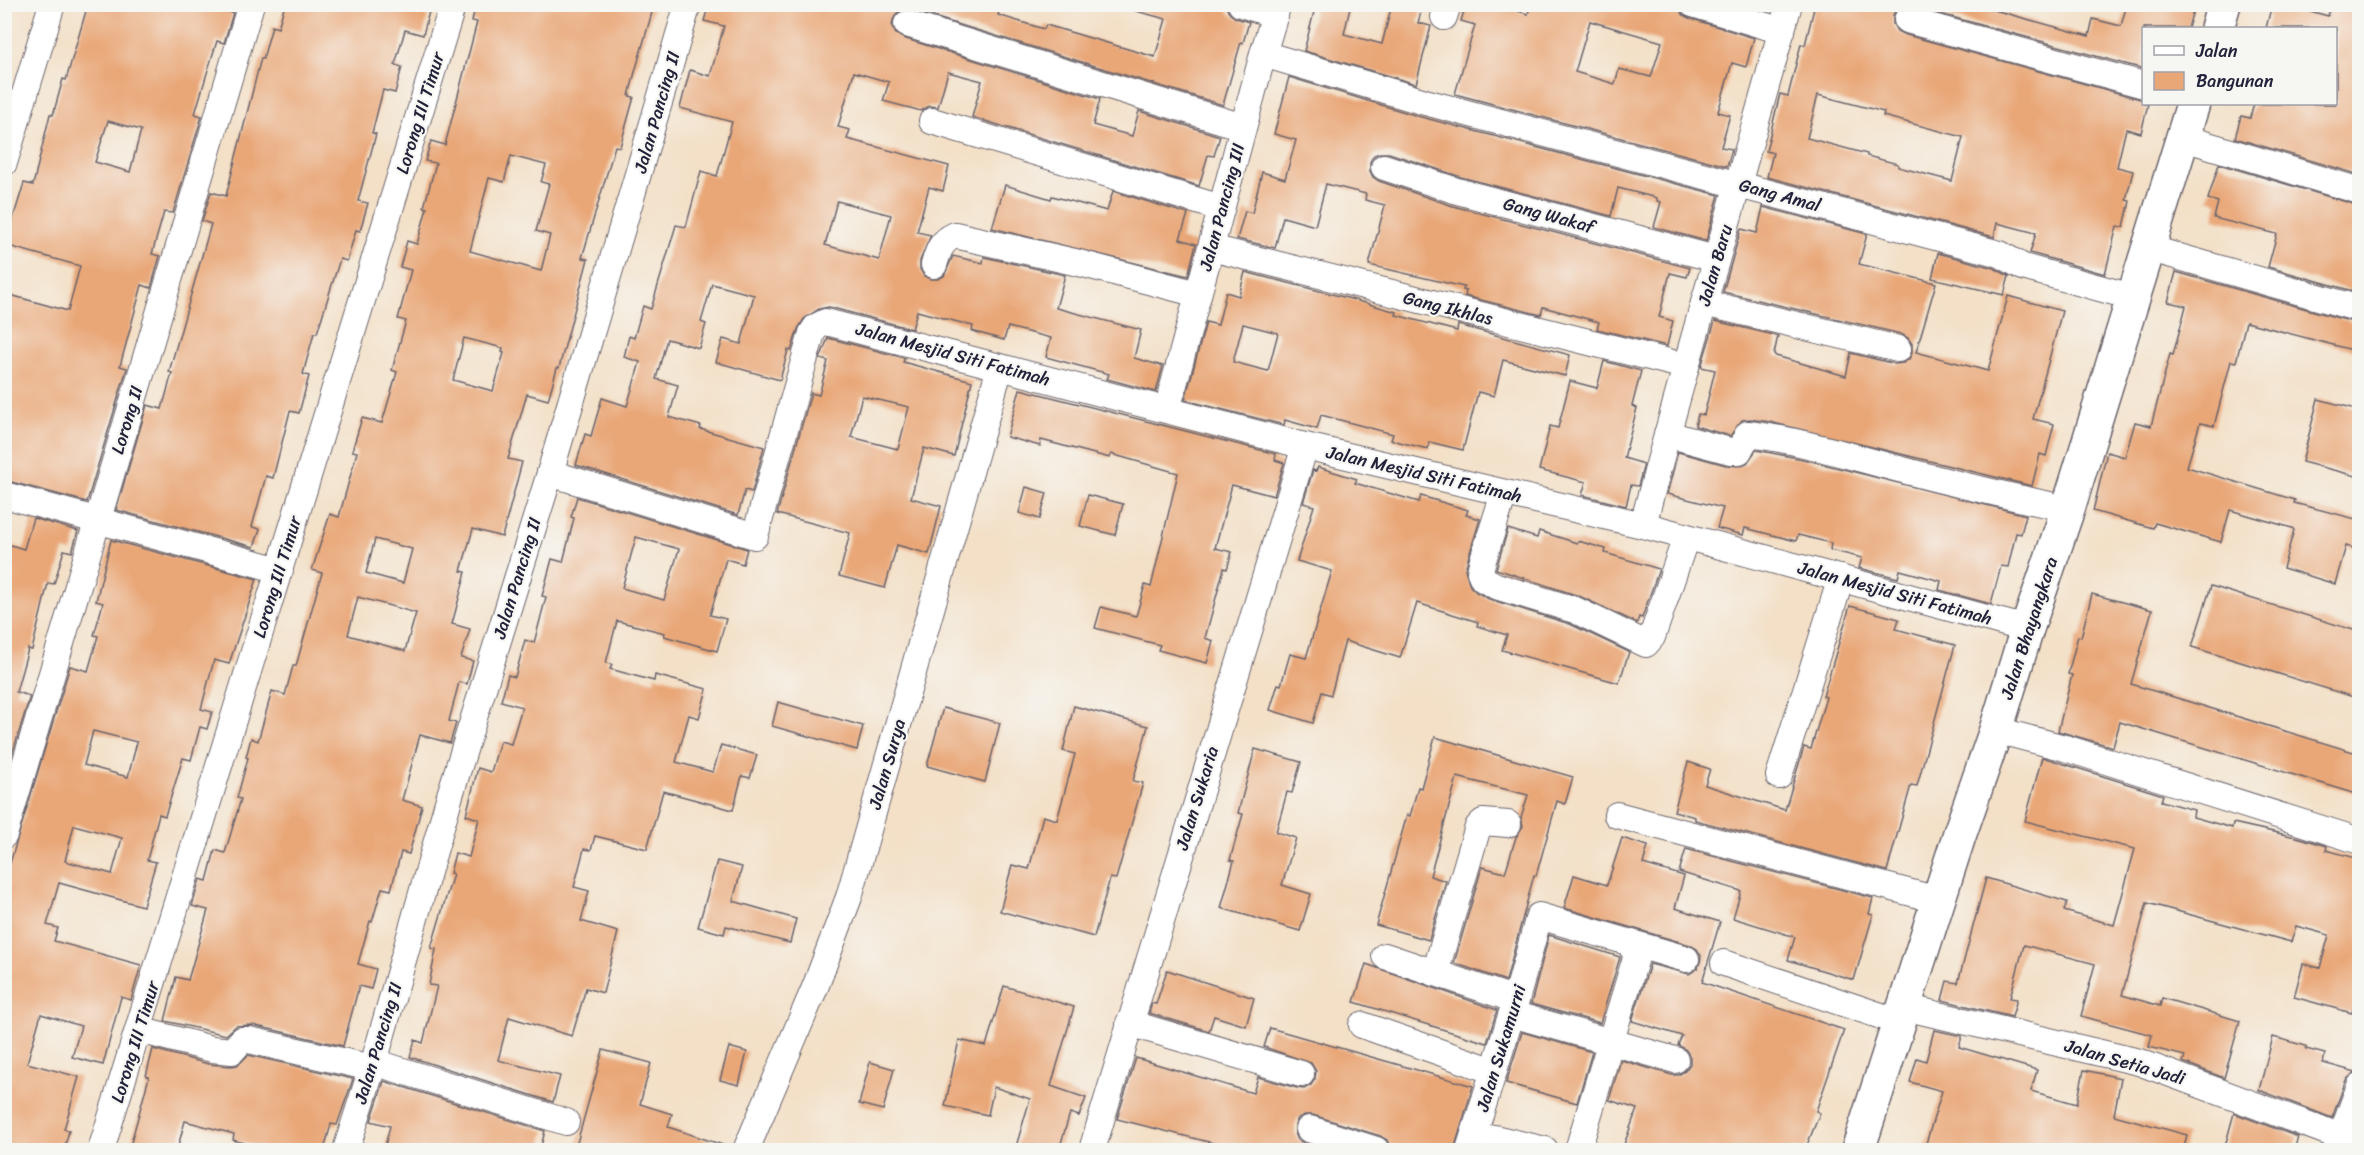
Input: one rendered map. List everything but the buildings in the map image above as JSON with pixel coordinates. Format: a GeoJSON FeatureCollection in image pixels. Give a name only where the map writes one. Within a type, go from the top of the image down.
{"type":"FeatureCollection","features":[{"type":"Feature","properties":{"kind":"main road"},"geometry":{"type":"LineString","coordinates":[[2217,27],[2224,4]]}},
{"type":"Feature","properties":{"kind":"main road","name":"Jalan Bhayangkara"},"geometry":{"type":"LineString","coordinates":[[1858,1150],[1938,900],[2068,509],[2193,105]]}},
{"type":"Feature","properties":{"kind":"street"},"geometry":{"type":"LineString","coordinates":[[4,163],[52,4]]}},
{"type":"Feature","properties":{"kind":"street","name":"Lorong II"},"geometry":{"type":"LineString","coordinates":[[4,835],[251,4]]}},
{"type":"Feature","properties":{"kind":"street","name":"Lorong III Timur"},"geometry":{"type":"LineString","coordinates":[[101,1150],[453,4]]}},
{"type":"Feature","properties":{"kind":"street","name":"Jalan Pancing II"},"geometry":{"type":"LineString","coordinates":[[346,1150],[373,1065],[450,795],[550,473],[688,4]]}},
{"type":"Feature","properties":{"kind":"street"},"geometry":{"type":"LineString","coordinates":[[1241,4],[1277,10]]}},
{"type":"Feature","properties":{"kind":"street"},"geometry":{"type":"LineString","coordinates":[[1693,4],[1782,31]]}},
{"type":"Feature","properties":{"kind":"street","name":"Jalan Baru"},"geometry":{"type":"LineString","coordinates":[[1643,525],[1685,366],[1789,4]]}},
{"type":"Feature","properties":{"kind":"street","name":"Jalan Pancing III"},"geometry":{"type":"LineString","coordinates":[[1167,410],[1263,54],[1277,10]]}},
{"type":"Feature","properties":{"kind":"street"},"geometry":{"type":"LineString","coordinates":[[1907,20],[2142,85]]}},
{"type":"Feature","properties":{"kind":"street"},"geometry":{"type":"LineString","coordinates":[[907,24],[1244,127]]}},
{"type":"Feature","properties":{"kind":"street","name":"Gang Amal"},"geometry":{"type":"LineString","coordinates":[[1263,54],[1425,102],[1739,183],[2000,254],[2023,267],[2132,297]]}},
{"type":"Feature","properties":{"kind":"street"},"geometry":{"type":"LineString","coordinates":[[932,121],[1221,208]]}},
{"type":"Feature","properties":{"kind":"street"},"geometry":{"type":"LineString","coordinates":[[2184,138],[2360,191]]}},
{"type":"Feature","properties":{"kind":"street","name":"Gang Wakaf"},"geometry":{"type":"LineString","coordinates":[[1384,167],[1457,191],[1716,259]]}},
{"type":"Feature","properties":{"kind":"street"},"geometry":{"type":"LineString","coordinates":[[934,265],[939,248],[946,239],[955,235],[1079,263],[1198,294]]}},
{"type":"Feature","properties":{"kind":"street","name":"Gang Ikhlas"},"geometry":{"type":"LineString","coordinates":[[1211,248],[1685,366]]}},
{"type":"Feature","properties":{"kind":"street"},"geometry":{"type":"LineString","coordinates":[[2148,248],[2360,309]]}},
{"type":"Feature","properties":{"kind":"street"},"geometry":{"type":"LineString","coordinates":[[1704,303],[1898,349]]}},
{"type":"Feature","properties":{"kind":"street","name":"Jalan Mesjid Siti Fatimah"},"geometry":{"type":"LineString","coordinates":[[550,473],[755,536],[812,333],[821,323],[837,324],[1305,446],[1643,525],[2027,629]]}},
{"type":"Feature","properties":{"kind":"street","name":"Jalan Surya"},"geometry":{"type":"LineString","coordinates":[[746,1150],[816,985],[849,897],[1000,367]]}},
{"type":"Feature","properties":{"kind":"street"},"geometry":{"type":"LineString","coordinates":[[1667,434],[1730,451],[1739,451],[1748,434],[1761,435],[1830,449],[1931,478],[2068,509]]}},
{"type":"Feature","properties":{"kind":"street","name":"Jalan Sukaria"},"geometry":{"type":"LineString","coordinates":[[1092,1150],[1305,446]]}},
{"type":"Feature","properties":{"kind":"street"},"geometry":{"type":"LineString","coordinates":[[1504,493],[1482,563],[1480,572],[1483,579],[1496,586],[1575,610],[1646,644],[1652,637],[1686,537]]}},
{"type":"Feature","properties":{"kind":"street"},"geometry":{"type":"LineString","coordinates":[[4,495],[280,570]]}},
{"type":"Feature","properties":{"kind":"street"},"geometry":{"type":"LineString","coordinates":[[1779,776],[1841,578]]}},
{"type":"Feature","properties":{"kind":"street"},"geometry":{"type":"LineString","coordinates":[[1996,730],[2065,748],[2360,841]]}},
{"type":"Feature","properties":{"kind":"street"},"geometry":{"type":"LineString","coordinates":[[1617,815],[1938,900]]}},
{"type":"Feature","properties":{"kind":"street"},"geometry":{"type":"LineString","coordinates":[[1435,973],[1478,826],[1483,822],[1508,824]]}},
{"type":"Feature","properties":{"kind":"street","name":"Jalan Sukamurni"},"geometry":{"type":"LineString","coordinates":[[1469,1150],[1514,1007],[1539,916],[1628,942]]}},
{"type":"Feature","properties":{"kind":"street"},"geometry":{"type":"LineString","coordinates":[[1628,942],[1686,959]]}},
{"type":"Feature","properties":{"kind":"street"},"geometry":{"type":"LineString","coordinates":[[1578,1150],[1637,954],[1628,942]]}},
{"type":"Feature","properties":{"kind":"street"},"geometry":{"type":"LineString","coordinates":[[1385,956],[1435,973],[1514,1007],[1611,1041],[1675,1060]]}},
{"type":"Feature","properties":{"kind":"street","name":"Jalan Setia Jadi"},"geometry":{"type":"LineString","coordinates":[[1724,963],[1901,1014],[2139,1062],[2253,1103],[2345,1144]]}},
{"type":"Feature","properties":{"kind":"street"},"geometry":{"type":"LineString","coordinates":[[1129,1023],[1301,1074]]}},
{"type":"Feature","properties":{"kind":"street"},"geometry":{"type":"LineString","coordinates":[[1362,1026],[1494,1071]]}},
{"type":"Feature","properties":{"kind":"street"},"geometry":{"type":"LineString","coordinates":[[139,1030],[212,1049],[232,1051],[242,1040],[249,1040],[373,1065],[566,1122]]}},
{"type":"Feature","properties":{"kind":"street"},"geometry":{"type":"LineString","coordinates":[[2345,1144],[2360,1086]]}},
{"type":"Feature","properties":{"kind":"street"},"geometry":{"type":"LineString","coordinates":[[1309,1129],[1376,1150]]}},
{"type":"Feature","properties":{"kind":"street"},"geometry":{"type":"LineString","coordinates":[[1494,1138],[1545,1150]]}}]}
